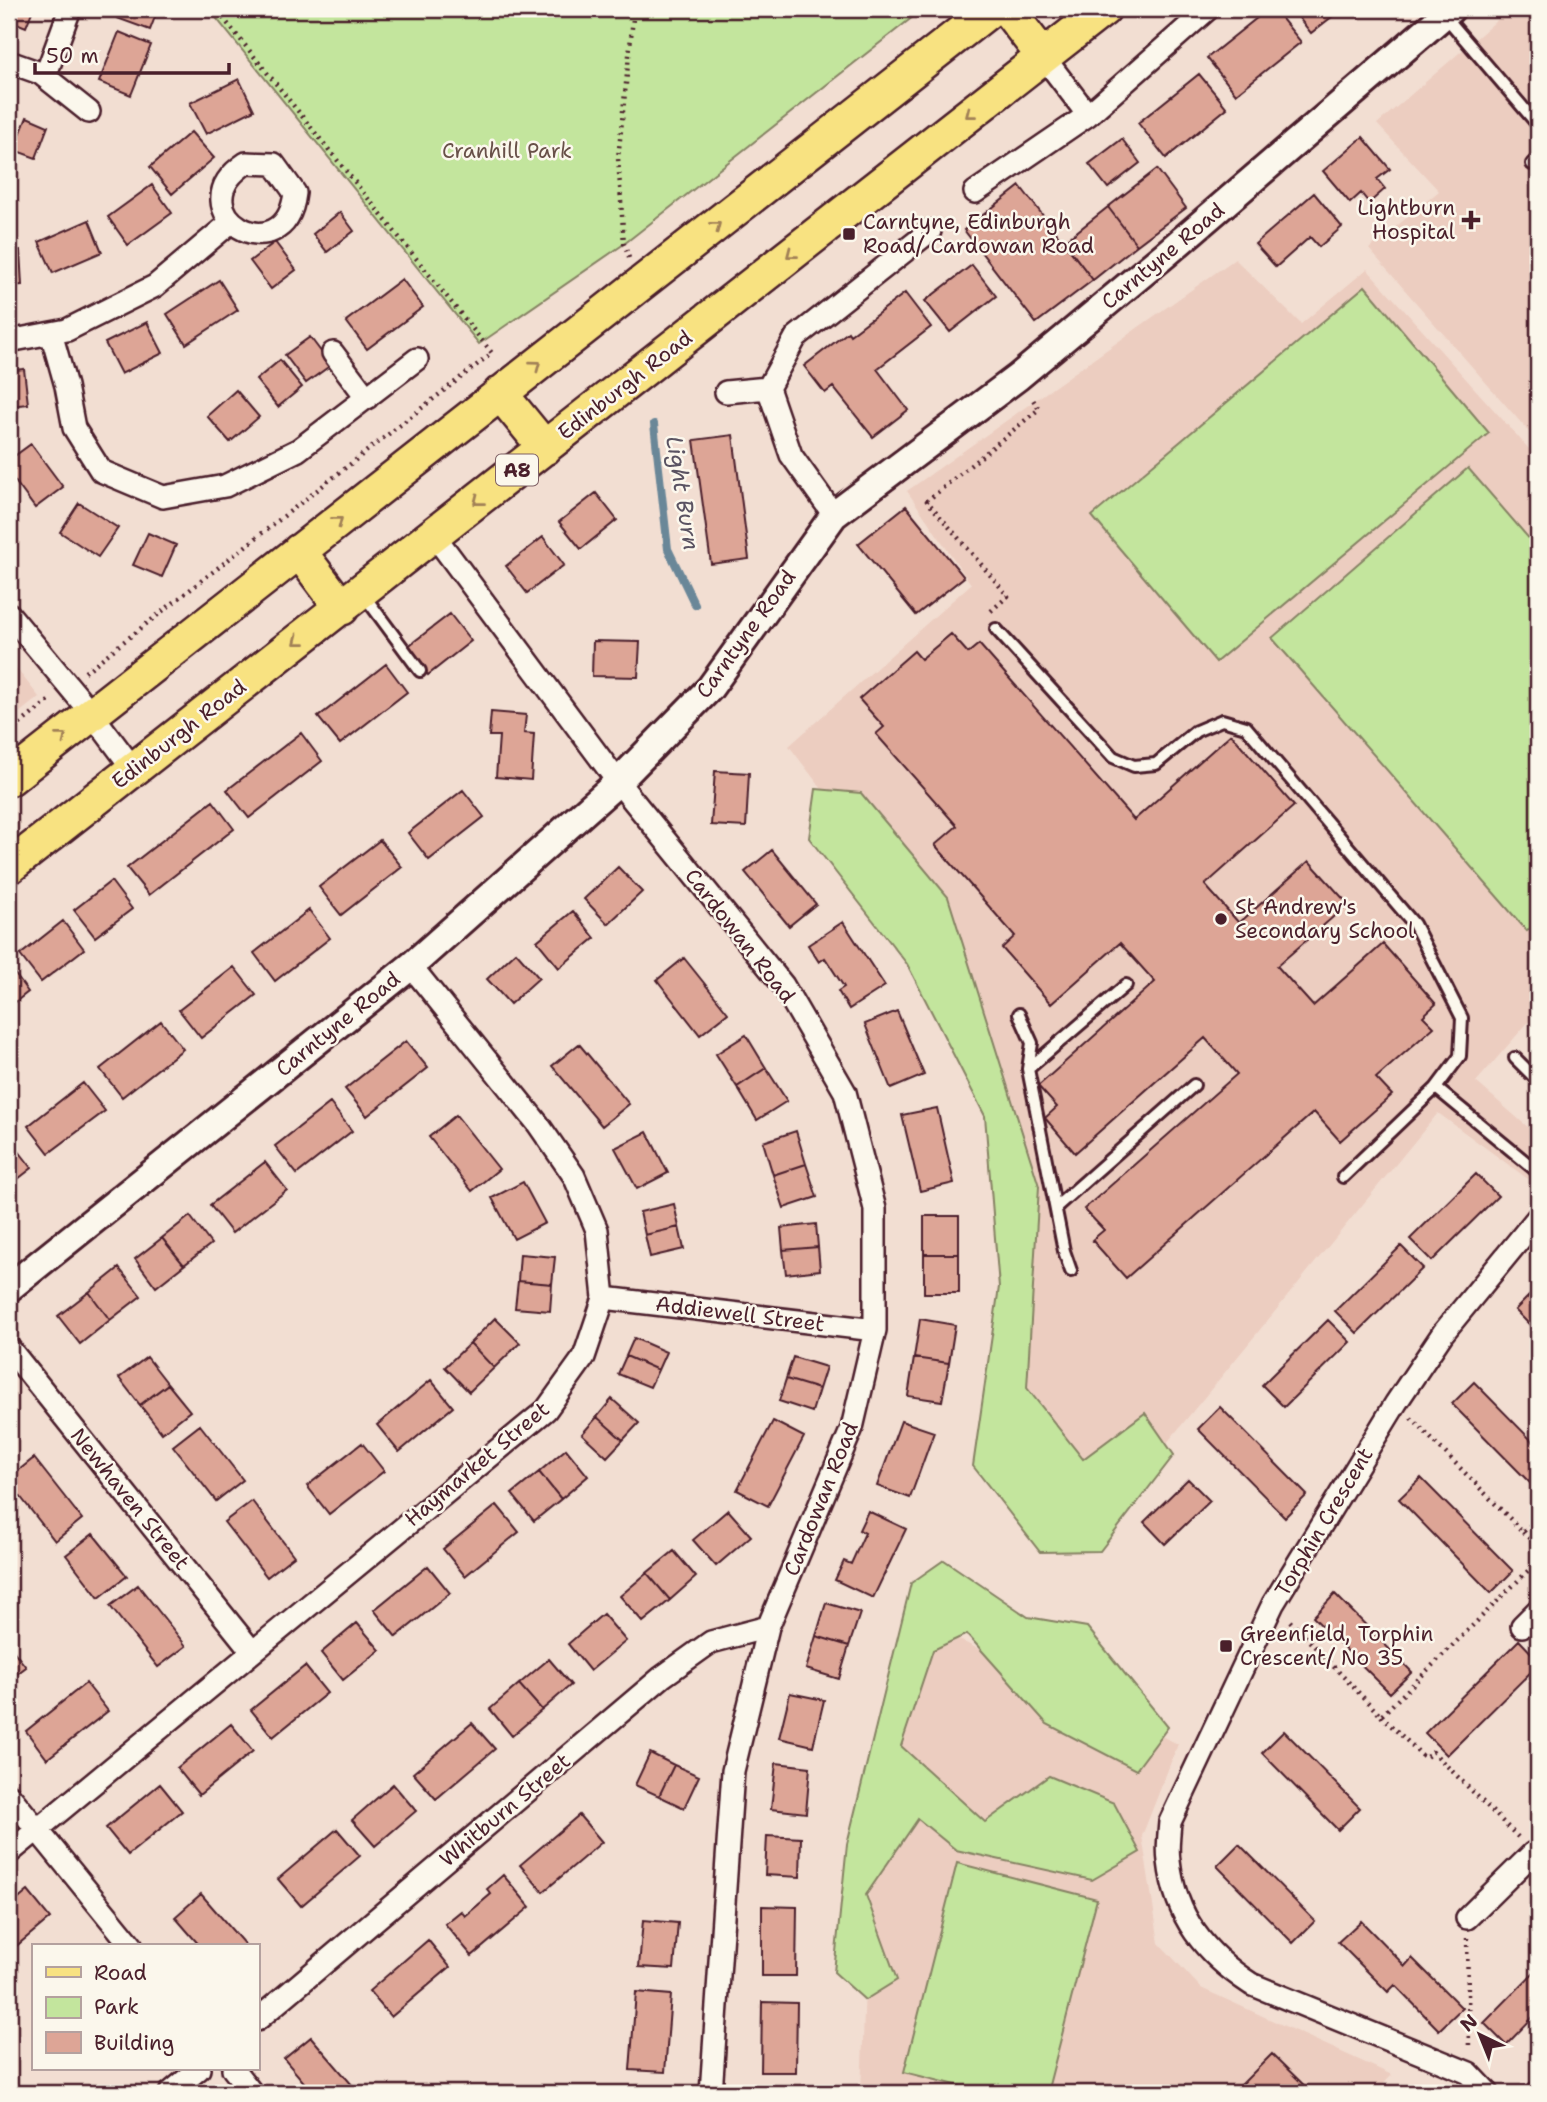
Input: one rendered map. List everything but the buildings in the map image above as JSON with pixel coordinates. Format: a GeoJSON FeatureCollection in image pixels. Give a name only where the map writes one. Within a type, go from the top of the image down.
{"type":"FeatureCollection","features":[{"type":"Feature","properties":{"kind":"main road"},"geometry":{"type":"LineString","coordinates":[[9,779],[991,9]]}},
{"type":"Feature","properties":{"kind":"main road"},"geometry":{"type":"LineString","coordinates":[[1007,9],[1043,56]]}},
{"type":"Feature","properties":{"kind":"main road","name":"Edinburgh Road"},"geometry":{"type":"LineString","coordinates":[[9,867],[1104,9]]}},
{"type":"Feature","properties":{"kind":"main road"},"geometry":{"type":"LineString","coordinates":[[500,393],[545,448]]}},
{"type":"Feature","properties":{"kind":"main road"},"geometry":{"type":"LineString","coordinates":[[299,551],[351,600]]}},
{"type":"Feature","properties":{"kind":"street"},"geometry":{"type":"LineString","coordinates":[[45,77],[70,9]]}},
{"type":"Feature","properties":{"kind":"street"},"geometry":{"type":"LineString","coordinates":[[975,192],[1088,115],[1208,9]]}},
{"type":"Feature","properties":{"kind":"street","name":"Carntyne Road"},"geometry":{"type":"LineString","coordinates":[[9,1288],[411,965],[618,782],[710,688],[834,515],[1018,377],[1167,253],[1447,12]]}},
{"type":"Feature","properties":{"kind":"street"},"geometry":{"type":"LineString","coordinates":[[1043,56],[1088,115]]}},
{"type":"Feature","properties":{"kind":"street"},"geometry":{"type":"LineString","coordinates":[[9,62],[45,77],[89,112]]}},
{"type":"Feature","properties":{"kind":"street"},"geometry":{"type":"LineString","coordinates":[[9,341],[67,330],[155,286],[231,222]]}},
{"type":"Feature","properties":{"kind":"street"},"geometry":{"type":"LineString","coordinates":[[834,515],[790,455],[768,388],[796,337],[930,230]]}},
{"type":"Feature","properties":{"kind":"street"},"geometry":{"type":"LineString","coordinates":[[51,333],[66,386],[74,428],[101,471],[163,496],[225,486],[298,450],[417,359]]}},
{"type":"Feature","properties":{"kind":"street"},"geometry":{"type":"LineString","coordinates":[[334,353],[367,398]]}},
{"type":"Feature","properties":{"kind":"street"},"geometry":{"type":"LineString","coordinates":[[726,392],[768,388]]}},
{"type":"Feature","properties":{"kind":"street","name":"Cardowan Road"},"geometry":{"type":"LineString","coordinates":[[434,536],[618,782],[783,985],[845,1092],[875,1209],[875,1330],[852,1428],[768,1627],[733,1771],[710,2093]]}},
{"type":"Feature","properties":{"kind":"street"},"geometry":{"type":"LineString","coordinates":[[9,614],[92,714],[134,770]]}},
{"type":"Feature","properties":{"kind":"street","name":"Haymarket Street"},"geometry":{"type":"LineString","coordinates":[[9,1853],[251,1650],[546,1410],[584,1357],[604,1298],[597,1230],[574,1176],[538,1124],[411,965]]}},
{"type":"Feature","properties":{"kind":"street","name":"Torphin Crescent"},"geometry":{"type":"LineString","coordinates":[[1488,2093],[1469,2073],[1251,1984],[1224,1967],[1186,1921],[1168,1860],[1170,1822],[1273,1604],[1396,1403],[1443,1333],[1538,1217]]}},
{"type":"Feature","properties":{"kind":"street","name":"Addiewell Street"},"geometry":{"type":"LineString","coordinates":[[604,1298],[875,1330]]}},
{"type":"Feature","properties":{"kind":"street","name":"Newhaven Street"},"geometry":{"type":"LineString","coordinates":[[9,1348],[251,1650]]}},
{"type":"Feature","properties":{"kind":"street"},"geometry":{"type":"LineString","coordinates":[[1522,1626],[1538,1610]]}},
{"type":"Feature","properties":{"kind":"street","name":"Whitburn Street"},"geometry":{"type":"LineString","coordinates":[[259,2018],[662,1677],[710,1642],[768,1627]]}},
{"type":"Feature","properties":{"kind":"street"},"geometry":{"type":"LineString","coordinates":[[9,1795],[130,1944]]}},
{"type":"Feature","properties":{"kind":"street"},"geometry":{"type":"LineString","coordinates":[[1467,1918],[1536,1852]]}},
{"type":"Feature","properties":{"kind":"street"},"geometry":{"type":"LineString","coordinates":[[170,2093],[198,2070]]}},
{"type":"Feature","properties":{"kind":"street"},"geometry":{"type":"LineString","coordinates":[[234,2070],[253,2093]]}},
{"type":"Feature","properties":{"kind":"lane"},"geometry":{"type":"LineString","coordinates":[[1447,12],[1538,125]]}},
{"type":"Feature","properties":{"kind":"lane"},"geometry":{"type":"LineString","coordinates":[[351,600],[420,671]]}},
{"type":"Feature","properties":{"kind":"lane"},"geometry":{"type":"LineString","coordinates":[[996,629],[1114,757],[1133,766],[1156,764],[1196,731],[1222,720],[1246,727],[1414,925],[1462,1018],[1460,1056],[1436,1088],[1343,1177]]}},
{"type":"Feature","properties":{"kind":"lane"},"geometry":{"type":"LineString","coordinates":[[1028,1069],[1126,985]]}},
{"type":"Feature","properties":{"kind":"lane"},"geometry":{"type":"LineString","coordinates":[[1019,1014],[1032,1043],[1028,1069],[1064,1251],[1071,1271]]}},
{"type":"Feature","properties":{"kind":"lane"},"geometry":{"type":"LineString","coordinates":[[1515,1058],[1538,1080]]}},
{"type":"Feature","properties":{"kind":"lane"},"geometry":{"type":"LineString","coordinates":[[1056,1207],[1194,1085]]}},
{"type":"Feature","properties":{"kind":"lane"},"geometry":{"type":"LineString","coordinates":[[1436,1088],[1538,1172]]}},
{"type":"Feature","properties":{"kind":"path"},"geometry":{"type":"LineString","coordinates":[[9,733],[492,353],[216,9]]}},
{"type":"Feature","properties":{"kind":"path"},"geometry":{"type":"LineString","coordinates":[[634,9],[618,158],[624,244],[640,285]]}},
{"type":"Feature","properties":{"kind":"path"},"geometry":{"type":"LineString","coordinates":[[996,629],[984,618],[1008,596],[927,500],[1040,409],[1018,377]]}},
{"type":"Feature","properties":{"kind":"path"},"geometry":{"type":"LineString","coordinates":[[1396,1403],[1538,1547]]}},
{"type":"Feature","properties":{"kind":"path"},"geometry":{"type":"LineString","coordinates":[[1524,1532],[1538,1518]]}},
{"type":"Feature","properties":{"kind":"path"},"geometry":{"type":"LineString","coordinates":[[1381,1716],[1538,1561]]}},
{"type":"Feature","properties":{"kind":"path"},"geometry":{"type":"LineString","coordinates":[[1273,1604],[1425,1758],[1433,1752],[1536,1852]]}},
{"type":"Feature","properties":{"kind":"path"},"geometry":{"type":"LineString","coordinates":[[1467,1918],[1469,2073]]}},
{"type":"Feature","properties":{"kind":"shaded area","name":"Lightburn Hospital"},"geometry":{"type":"Polygon","coordinates":[[[1510,9],[1538,9],[1538,442],[1369,249],[1439,191],[1377,124],[1510,9]]]}},
{"type":"Feature","properties":{"kind":"shaded area","name":"St Andrew's Secondary School"},"geometry":{"type":"Polygon","coordinates":[[[1235,259],[1301,324],[1367,269],[1538,459],[1538,1011],[1476,1082],[1538,1136],[1538,1168],[1528,1179],[1438,1113],[1106,1517],[1002,1396],[1026,1210],[973,1040],[851,827],[789,746],[971,584],[907,491],[1235,259]]]}},
{"type":"Feature","properties":{"kind":"shaded area"},"geometry":{"type":"Polygon","coordinates":[[[9,659],[39,697],[9,721],[9,659]]]}},
{"type":"Feature","properties":{"kind":"shaded area"},"geometry":{"type":"Polygon","coordinates":[[[928,1625],[1178,1744],[1142,1836],[1159,1943],[1201,1988],[1392,2075],[1375,2093],[861,2093],[872,1801],[928,1625]]]}},
{"type":"Feature","properties":{"kind":"green space","name":"Cranhill Park"},"geometry":{"type":"Polygon","coordinates":[[[209,9],[923,9],[624,244],[479,344],[209,9]]]}},
{"type":"Feature","properties":{"kind":"green space"},"geometry":{"type":"Polygon","coordinates":[[[1365,286],[1489,433],[1216,662],[1092,516],[1365,286]]]}},
{"type":"Feature","properties":{"kind":"green space"},"geometry":{"type":"Polygon","coordinates":[[[1468,468],[1538,549],[1538,922],[1527,931],[1272,638],[1468,468]]]}},
{"type":"Feature","properties":{"kind":"green space"},"geometry":{"type":"Polygon","coordinates":[[[816,789],[861,793],[948,897],[1039,1186],[1027,1388],[1083,1459],[1145,1413],[1174,1455],[1100,1551],[1040,1552],[973,1466],[999,1287],[985,1116],[907,964],[809,838],[816,789]]]}},
{"type":"Feature","properties":{"kind":"green space"},"geometry":{"type":"Polygon","coordinates":[[[944,1560],[1028,1617],[1087,1627],[1168,1727],[1136,1770],[1047,1724],[967,1634],[933,1650],[901,1746],[985,1822],[1049,1776],[1114,1803],[1140,1852],[1092,1880],[956,1850],[918,1819],[866,1895],[897,1980],[865,2000],[834,1972],[847,1844],[911,1583],[944,1560]]]}},
{"type":"Feature","properties":{"kind":"green space"},"geometry":{"type":"Polygon","coordinates":[[[957,1863],[1097,1899],[1047,2093],[988,2093],[904,2072],[957,1863]]]}},
{"type":"Feature","properties":{"kind":"waterway","name":"Light Burn"},"geometry":{"type":"LineString","coordinates":[[654,424],[668,549],[695,605]]}},
{"type":"Feature","properties":{"kind":"place","name":"Lightburn Hospital"},"geometry":{"type":"Point","coordinates":[1471,220]}},
{"type":"Feature","properties":{"kind":"place","name":"Carntyne, Edinburgh Road/ Cardowan Road"},"geometry":{"type":"Point","coordinates":[849,234]}},
{"type":"Feature","properties":{"kind":"place","name":"St Andrew's Secondary School"},"geometry":{"type":"Point","coordinates":[1221,919]}},
{"type":"Feature","properties":{"kind":"place","name":"Greenfield, Torphin Crescent/ No 35"},"geometry":{"type":"Point","coordinates":[1226,1646]}}]}
